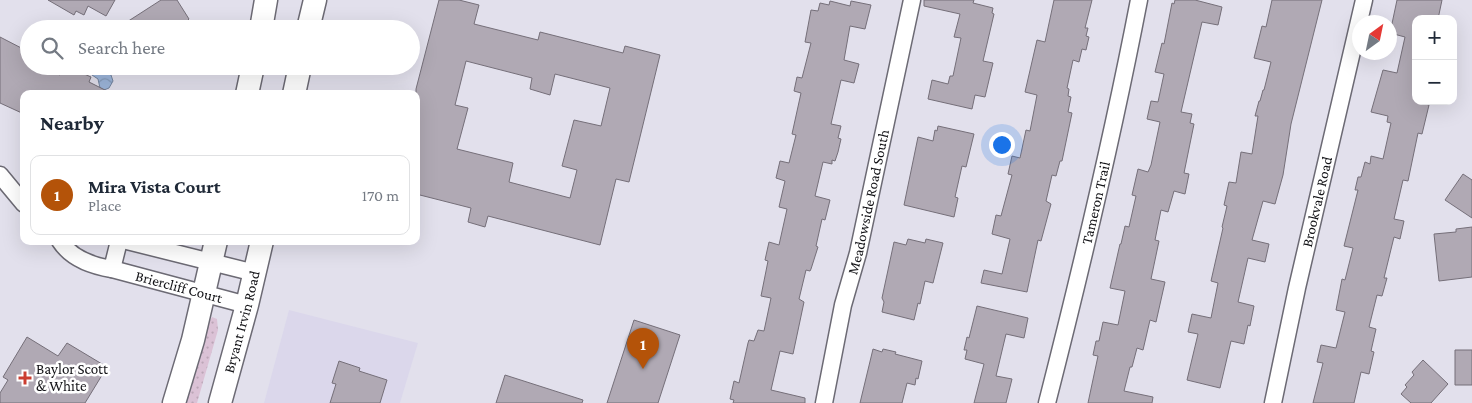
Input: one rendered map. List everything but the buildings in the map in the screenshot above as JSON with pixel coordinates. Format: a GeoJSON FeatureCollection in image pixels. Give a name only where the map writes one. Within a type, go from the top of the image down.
{"type":"FeatureCollection","features":[{"type":"Feature","properties":{"kind":"main road"},"geometry":{"type":"LineString","coordinates":[[262,20],[266,0]]}},
{"type":"Feature","properties":{"kind":"main road"},"geometry":{"type":"LineString","coordinates":[[310,20],[315,0]]}},
{"type":"Feature","properties":{"kind":"main road"},"geometry":{"type":"LineString","coordinates":[[248,90],[251,75]]}},
{"type":"Feature","properties":{"kind":"main road"},"geometry":{"type":"LineString","coordinates":[[295,90],[298,75]]}},
{"type":"Feature","properties":{"kind":"main road","name":"Bryant Irvin Road"},"geometry":{"type":"LineString","coordinates":[[220,403],[261,245]]}},
{"type":"Feature","properties":{"kind":"main road"},"geometry":{"type":"LineString","coordinates":[[174,403],[193,340],[214,252]]}},
{"type":"Feature","properties":{"kind":"street","name":"Meadowside Road South"},"geometry":{"type":"LineString","coordinates":[[824,403],[843,305],[858,253],[912,0]]}},
{"type":"Feature","properties":{"kind":"street","name":"Tameron Trail"},"geometry":{"type":"LineString","coordinates":[[1047,403],[1068,319],[1139,0]]}},
{"type":"Feature","properties":{"kind":"street","name":"Brookvale Road"},"geometry":{"type":"LineString","coordinates":[[1273,403],[1297,288],[1364,0]]}},
{"type":"Feature","properties":{"kind":"street"},"geometry":{"type":"LineString","coordinates":[[0,175],[20,199]]}},
{"type":"Feature","properties":{"kind":"street","name":"Briercliff Court"},"geometry":{"type":"LineString","coordinates":[[63,245],[66,250],[96,266],[247,305]]}},
{"type":"Feature","properties":{"kind":"street"},"geometry":{"type":"LineString","coordinates":[[112,269],[118,245]]}},
{"type":"Feature","properties":{"kind":"street","name":"Briercliff Court"},"geometry":{"type":"LineString","coordinates":[[159,245],[214,252],[255,273]]}},
{"type":"Feature","properties":{"kind":"shaded area"},"geometry":{"type":"Polygon","coordinates":[[[289,310],[418,343],[400,403],[264,403],[289,310]]]}},
{"type":"Feature","properties":{"kind":"shaded area"},"geometry":{"type":"Polygon","coordinates":[[[212,317],[217,319],[218,330],[197,403],[184,403],[203,333],[212,317]]]}},
{"type":"Feature","properties":{"kind":"water"},"geometry":{"type":"Polygon","coordinates":[[[92,75],[111,75],[113,81],[109,88],[104,90],[100,88],[98,79],[92,75]]]}},
{"type":"Feature","properties":{"kind":"place","name":"Mira Vista Court"},"geometry":{"type":"Point","coordinates":[643,369]}},
{"type":"Feature","properties":{"kind":"place","name":"Baylor Scott & White"},"geometry":{"type":"Point","coordinates":[25,378]}}]}
